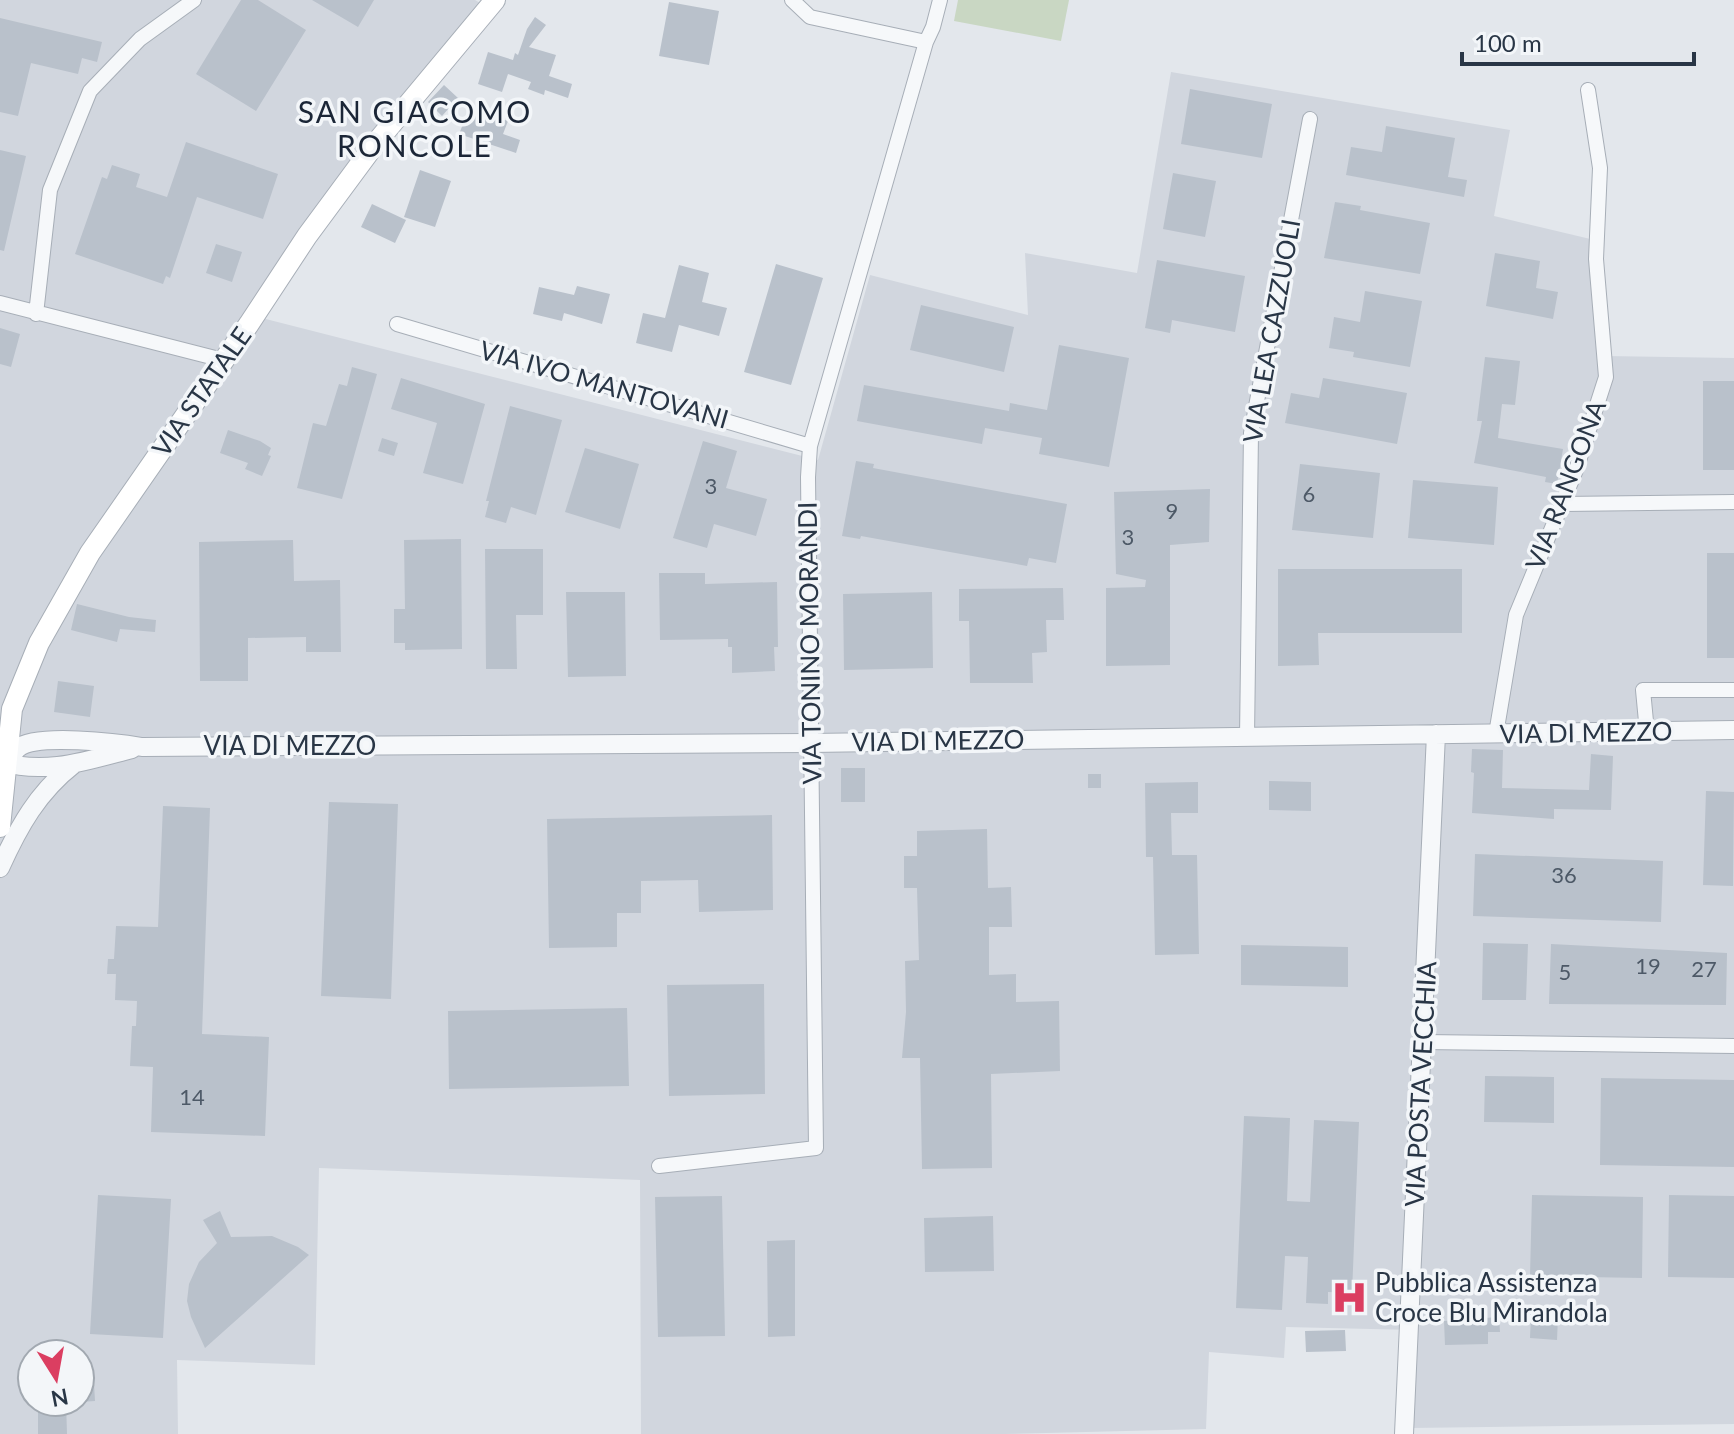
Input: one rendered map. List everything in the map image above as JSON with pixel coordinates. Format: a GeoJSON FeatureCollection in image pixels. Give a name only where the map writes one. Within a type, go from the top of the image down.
{"type":"FeatureCollection","features":[{"type":"Feature","properties":{"kind":"main road","name":"VIA STATALE"},"geometry":{"type":"LineString","coordinates":[[0,827],[6,714],[39,643],[90,553],[307,236],[375,144],[495,0]]}},
{"type":"Feature","properties":{"kind":"street"},"geometry":{"type":"LineString","coordinates":[[36,314],[50,190],[90,91],[140,39],[194,0]]}},
{"type":"Feature","properties":{"kind":"street"},"geometry":{"type":"LineString","coordinates":[[792,0],[810,17],[926,42]]}},
{"type":"Feature","properties":{"kind":"street","name":"VIA TONINO MORANDI"},"geometry":{"type":"LineString","coordinates":[[659,1166],[816,1148],[808,493],[810,446],[940,0]]}},
{"type":"Feature","properties":{"kind":"street","name":"VIA RANGONA"},"geometry":{"type":"LineString","coordinates":[[1496,734],[1516,615],[1576,470],[1606,377],[1596,259],[1600,168],[1588,90]]}},
{"type":"Feature","properties":{"kind":"street","name":"VIA LEA CAZZUOLI"},"geometry":{"type":"LineString","coordinates":[[1247,737],[1251,433],[1310,119]]}},
{"type":"Feature","properties":{"kind":"street"},"geometry":{"type":"LineString","coordinates":[[0,303],[223,360]]}},
{"type":"Feature","properties":{"kind":"street","name":"VIA IVO MANTOVANI"},"geometry":{"type":"LineString","coordinates":[[397,324],[810,446]]}},
{"type":"Feature","properties":{"kind":"street"},"geometry":{"type":"LineString","coordinates":[[1562,504],[1734,502]]}},
{"type":"Feature","properties":{"kind":"street"},"geometry":{"type":"LineString","coordinates":[[1647,732],[1643,690],[1734,690]]}},
{"type":"Feature","properties":{"kind":"street"},"geometry":{"type":"LineString","coordinates":[[6,714],[20,732],[34,741]]}},
{"type":"Feature","properties":{"kind":"street","name":"VIA DI MEZZO"},"geometry":{"type":"LineString","coordinates":[[142,747],[811,743],[1734,730]]}},
{"type":"Feature","properties":{"kind":"street","name":"VIA POSTA VECCHIA"},"geometry":{"type":"LineString","coordinates":[[1404,1434],[1436,734]]}},
{"type":"Feature","properties":{"kind":"street"},"geometry":{"type":"LineString","coordinates":[[3,763],[18,747],[34,741],[98,741],[142,747]]}},
{"type":"Feature","properties":{"kind":"street"},"geometry":{"type":"LineString","coordinates":[[3,763],[37,767],[74,764],[142,747]]}},
{"type":"Feature","properties":{"kind":"street"},"geometry":{"type":"LineString","coordinates":[[0,868],[30,809],[52,782],[74,764]]}},
{"type":"Feature","properties":{"kind":"street"},"geometry":{"type":"LineString","coordinates":[[1423,1042],[1734,1046]]}},
{"type":"Feature","properties":{"kind":"shaded area"},"geometry":{"type":"Polygon","coordinates":[[[0,0],[475,0],[487,7],[254,316],[818,460],[870,275],[1028,315],[1025,253],[1137,273],[1171,72],[1510,130],[1494,216],[1603,242],[1605,356],[1734,358],[1734,1424],[1410,1428],[1414,1330],[1286,1327],[1284,1358],[1209,1352],[1206,1429],[1004,1434],[641,1434],[640,1180],[319,1168],[315,1365],[177,1360],[178,1434],[0,1434],[0,0]]]}},
{"type":"Feature","properties":{"kind":"green space"},"geometry":{"type":"Polygon","coordinates":[[[958,0],[1069,0],[1061,41],[954,21],[958,0]]]}},
{"type":"Feature","properties":{"kind":"building"},"geometry":{"type":"Polygon","coordinates":[[[241,0],[258,0],[306,30],[256,111],[196,74],[241,0]]]}},
{"type":"Feature","properties":{"kind":"building"},"geometry":{"type":"Polygon","coordinates":[[[312,0],[374,0],[358,27],[312,0]]]}},
{"type":"Feature","properties":{"kind":"building"},"geometry":{"type":"Polygon","coordinates":[[[669,2],[719,11],[709,65],[659,56],[669,2]]]}},
{"type":"Feature","properties":{"kind":"building"},"geometry":{"type":"Polygon","coordinates":[[[535,17],[546,25],[529,47],[556,55],[549,76],[572,84],[568,98],[545,90],[544,95],[528,89],[531,82],[508,74],[502,92],[478,84],[488,52],[513,60],[535,17]]]}},
{"type":"Feature","properties":{"kind":"building"},"geometry":{"type":"Polygon","coordinates":[[[0,18],[102,42],[97,62],[82,58],[78,74],[31,63],[18,116],[0,112],[0,18]]]}},
{"type":"Feature","properties":{"kind":"building"},"geometry":{"type":"Polygon","coordinates":[[[444,85],[458,98],[442,116],[428,102],[444,85]]]}},
{"type":"Feature","properties":{"kind":"building"},"geometry":{"type":"Polygon","coordinates":[[[1190,89],[1272,104],[1262,158],[1181,144],[1190,89]]]}},
{"type":"Feature","properties":{"kind":"building"},"geometry":{"type":"Polygon","coordinates":[[[470,107],[508,121],[503,134],[520,140],[516,153],[459,134],[470,107]]]}},
{"type":"Feature","properties":{"kind":"building"},"geometry":{"type":"Polygon","coordinates":[[[1386,126],[1455,138],[1448,177],[1467,180],[1464,197],[1346,175],[1351,147],[1382,152],[1386,126]]]}},
{"type":"Feature","properties":{"kind":"building"},"geometry":{"type":"Polygon","coordinates":[[[186,142],[278,174],[263,219],[197,197],[170,278],[166,276],[163,284],[75,254],[102,177],[107,179],[112,165],[140,174],[136,187],[167,197],[186,142]]]}},
{"type":"Feature","properties":{"kind":"building"},"geometry":{"type":"Polygon","coordinates":[[[0,150],[26,156],[4,251],[0,250],[0,150]]]}},
{"type":"Feature","properties":{"kind":"building"},"geometry":{"type":"Polygon","coordinates":[[[420,170],[451,181],[435,227],[404,217],[420,170]]]}},
{"type":"Feature","properties":{"kind":"building"},"geometry":{"type":"Polygon","coordinates":[[[1173,173],[1216,181],[1205,237],[1163,229],[1173,173]]]}},
{"type":"Feature","properties":{"kind":"building"},"geometry":{"type":"Polygon","coordinates":[[[1335,202],[1361,206],[1360,210],[1430,223],[1420,274],[1324,258],[1335,202]]]}},
{"type":"Feature","properties":{"kind":"building"},"geometry":{"type":"Polygon","coordinates":[[[372,204],[406,220],[395,243],[361,227],[372,204]]]}},
{"type":"Feature","properties":{"kind":"building"},"geometry":{"type":"Polygon","coordinates":[[[216,244],[242,252],[232,282],[206,273],[216,244]]]}},
{"type":"Feature","properties":{"kind":"building"},"geometry":{"type":"Polygon","coordinates":[[[1495,253],[1540,261],[1536,288],[1558,292],[1553,319],[1486,306],[1495,253]]]}},
{"type":"Feature","properties":{"kind":"building"},"geometry":{"type":"Polygon","coordinates":[[[1157,260],[1245,276],[1235,332],[1172,320],[1170,333],[1145,328],[1157,260]]]}},
{"type":"Feature","properties":{"kind":"building"},"geometry":{"type":"Polygon","coordinates":[[[776,264],[823,278],[791,385],[744,372],[776,264]]]}},
{"type":"Feature","properties":{"kind":"building"},"geometry":{"type":"Polygon","coordinates":[[[679,265],[709,273],[702,302],[727,308],[719,336],[679,325],[672,352],[636,343],[643,313],[665,318],[679,265]]]}},
{"type":"Feature","properties":{"kind":"building"},"geometry":{"type":"Polygon","coordinates":[[[577,286],[610,294],[602,324],[564,313],[562,321],[533,314],[539,287],[574,295],[577,286]]]}},
{"type":"Feature","properties":{"kind":"building"},"geometry":{"type":"Polygon","coordinates":[[[1365,291],[1422,301],[1410,367],[1353,357],[1354,352],[1329,348],[1334,317],[1360,322],[1365,291]]]}},
{"type":"Feature","properties":{"kind":"building"},"geometry":{"type":"Polygon","coordinates":[[[921,305],[1014,327],[1004,372],[910,350],[921,305]]]}},
{"type":"Feature","properties":{"kind":"building"},"geometry":{"type":"Polygon","coordinates":[[[0,328],[20,334],[11,367],[0,364],[0,328]]]}},
{"type":"Feature","properties":{"kind":"building"},"geometry":{"type":"Polygon","coordinates":[[[1059,345],[1129,358],[1109,467],[1039,454],[1042,438],[985,428],[982,444],[857,421],[864,385],[1009,411],[1010,403],[1047,410],[1059,345]]]}},
{"type":"Feature","properties":{"kind":"building"},"geometry":{"type":"Polygon","coordinates":[[[1485,357],[1520,361],[1515,405],[1502,404],[1498,438],[1563,449],[1557,484],[1545,482],[1546,477],[1474,463],[1482,421],[1477,421],[1485,357]]]}},
{"type":"Feature","properties":{"kind":"building"},"geometry":{"type":"Polygon","coordinates":[[[352,367],[377,374],[342,499],[297,488],[313,423],[326,426],[339,384],[347,386],[352,367]]]}},
{"type":"Feature","properties":{"kind":"building"},"geometry":{"type":"Polygon","coordinates":[[[401,378],[485,404],[463,484],[423,473],[437,423],[391,409],[401,378]]]}},
{"type":"Feature","properties":{"kind":"building"},"geometry":{"type":"Polygon","coordinates":[[[1323,378],[1407,393],[1397,444],[1285,423],[1291,393],[1319,398],[1323,378]]]}},
{"type":"Feature","properties":{"kind":"building"},"geometry":{"type":"Polygon","coordinates":[[[1703,381],[1734,381],[1734,470],[1703,470],[1703,381]]]}},
{"type":"Feature","properties":{"kind":"building"},"geometry":{"type":"Polygon","coordinates":[[[510,406],[562,420],[536,515],[511,507],[506,523],[485,517],[489,501],[486,501],[510,406]]]}},
{"type":"Feature","properties":{"kind":"building"},"geometry":{"type":"Polygon","coordinates":[[[228,430],[271,448],[268,455],[271,456],[262,476],[245,469],[248,463],[220,453],[228,430]]]}},
{"type":"Feature","properties":{"kind":"building"},"geometry":{"type":"Polygon","coordinates":[[[382,438],[398,443],[394,456],[378,451],[382,438]]]}},
{"type":"Feature","properties":{"kind":"building"},"geometry":{"type":"Polygon","coordinates":[[[703,441],[737,451],[726,488],[767,499],[756,536],[714,524],[707,548],[673,538],[703,441]]]}},
{"type":"Feature","properties":{"kind":"building"},"geometry":{"type":"Polygon","coordinates":[[[585,448],[639,464],[620,529],[565,512],[585,448]]]}},
{"type":"Feature","properties":{"kind":"building"},"geometry":{"type":"Polygon","coordinates":[[[856,461],[874,464],[873,468],[1067,504],[1056,563],[1029,558],[1027,566],[861,536],[860,539],[842,536],[856,461]]]}},
{"type":"Feature","properties":{"kind":"building"},"geometry":{"type":"Polygon","coordinates":[[[1300,464],[1380,473],[1373,538],[1292,530],[1300,464]]]}},
{"type":"Feature","properties":{"kind":"building"},"geometry":{"type":"Polygon","coordinates":[[[1413,480],[1498,487],[1494,545],[1408,538],[1413,480]]]}},
{"type":"Feature","properties":{"kind":"building"},"geometry":{"type":"Polygon","coordinates":[[[1210,489],[1209,542],[1170,545],[1170,665],[1106,666],[1106,588],[1145,587],[1146,580],[1116,574],[1114,492],[1210,489]]]}},
{"type":"Feature","properties":{"kind":"building"},"geometry":{"type":"Polygon","coordinates":[[[461,539],[462,649],[405,650],[405,643],[394,643],[394,609],[405,609],[404,540],[461,539]]]}},
{"type":"Feature","properties":{"kind":"building"},"geometry":{"type":"Polygon","coordinates":[[[293,540],[294,581],[340,580],[341,652],[306,652],[306,637],[248,638],[248,681],[200,681],[199,542],[293,540]]]}},
{"type":"Feature","properties":{"kind":"building"},"geometry":{"type":"Polygon","coordinates":[[[485,549],[543,549],[543,615],[516,615],[517,669],[486,669],[485,549]]]}},
{"type":"Feature","properties":{"kind":"building"},"geometry":{"type":"Polygon","coordinates":[[[1707,553],[1734,553],[1734,658],[1707,658],[1707,553]]]}},
{"type":"Feature","properties":{"kind":"building"},"geometry":{"type":"Polygon","coordinates":[[[1278,569],[1462,569],[1462,633],[1318,633],[1319,665],[1278,666],[1278,569]]]}},
{"type":"Feature","properties":{"kind":"building"},"geometry":{"type":"Polygon","coordinates":[[[659,573],[705,573],[705,584],[777,582],[778,647],[774,647],[775,671],[732,673],[732,647],[728,647],[728,639],[660,640],[659,573]]]}},
{"type":"Feature","properties":{"kind":"building"},"geometry":{"type":"Polygon","coordinates":[[[1063,588],[1064,620],[1046,620],[1047,652],[1032,653],[1033,683],[970,683],[969,621],[959,621],[959,589],[1063,588]]]}},
{"type":"Feature","properties":{"kind":"building"},"geometry":{"type":"Polygon","coordinates":[[[566,592],[625,592],[626,676],[568,677],[566,592]]]}},
{"type":"Feature","properties":{"kind":"building"},"geometry":{"type":"Polygon","coordinates":[[[932,592],[933,668],[844,670],[843,594],[932,592]]]}},
{"type":"Feature","properties":{"kind":"building"},"geometry":{"type":"Polygon","coordinates":[[[77,604],[129,617],[156,620],[155,632],[120,629],[117,642],[71,630],[77,604]]]}},
{"type":"Feature","properties":{"kind":"building"},"geometry":{"type":"Polygon","coordinates":[[[58,681],[94,686],[90,717],[54,712],[58,681]]]}},
{"type":"Feature","properties":{"kind":"building"},"geometry":{"type":"Polygon","coordinates":[[[1472,749],[1503,750],[1502,788],[1589,790],[1591,754],[1613,756],[1611,810],[1554,809],[1554,819],[1472,813],[1472,749]]]}},
{"type":"Feature","properties":{"kind":"building"},"geometry":{"type":"Polygon","coordinates":[[[841,768],[865,768],[865,802],[841,802],[841,768]]]}},
{"type":"Feature","properties":{"kind":"building"},"geometry":{"type":"Polygon","coordinates":[[[1088,774],[1101,774],[1101,788],[1088,788],[1088,774]]]}},
{"type":"Feature","properties":{"kind":"building"},"geometry":{"type":"Polygon","coordinates":[[[1269,781],[1311,782],[1311,811],[1269,810],[1269,781]]]}},
{"type":"Feature","properties":{"kind":"building"},"geometry":{"type":"Polygon","coordinates":[[[1198,782],[1198,813],[1171,813],[1172,855],[1197,855],[1199,954],[1155,955],[1153,857],[1146,857],[1145,783],[1198,782]]]}},
{"type":"Feature","properties":{"kind":"building"},"geometry":{"type":"Polygon","coordinates":[[[1706,791],[1734,792],[1733,886],[1703,885],[1706,791]]]}},
{"type":"Feature","properties":{"kind":"building"},"geometry":{"type":"Polygon","coordinates":[[[329,802],[398,804],[391,999],[321,996],[329,802]]]}},
{"type":"Feature","properties":{"kind":"building"},"geometry":{"type":"Polygon","coordinates":[[[163,806],[210,808],[202,1034],[269,1037],[265,1136],[151,1132],[153,1067],[130,1066],[137,1001],[115,1000],[116,974],[107,974],[108,959],[114,959],[116,926],[158,927],[163,806]]]}},
{"type":"Feature","properties":{"kind":"building"},"geometry":{"type":"Polygon","coordinates":[[[772,815],[773,910],[699,912],[698,880],[641,881],[641,913],[617,913],[617,947],[549,948],[547,819],[772,815]]]}},
{"type":"Feature","properties":{"kind":"building"},"geometry":{"type":"Polygon","coordinates":[[[987,829],[988,888],[1011,887],[1012,927],[989,927],[989,975],[1016,974],[1016,1002],[1059,1001],[1060,1071],[991,1074],[992,1168],[922,1169],[920,1058],[902,1058],[906,1012],[905,961],[919,960],[917,888],[904,888],[904,856],[917,856],[917,831],[987,829]]]}},
{"type":"Feature","properties":{"kind":"building"},"geometry":{"type":"Polygon","coordinates":[[[1475,854],[1663,861],[1661,922],[1473,916],[1475,854]]]}},
{"type":"Feature","properties":{"kind":"building"},"geometry":{"type":"Polygon","coordinates":[[[1483,943],[1528,944],[1526,1000],[1482,1000],[1483,943]]]}},
{"type":"Feature","properties":{"kind":"building"},"geometry":{"type":"Polygon","coordinates":[[[1551,944],[1727,953],[1726,1005],[1549,1004],[1551,944]]]}},
{"type":"Feature","properties":{"kind":"building"},"geometry":{"type":"Polygon","coordinates":[[[1241,945],[1348,947],[1348,987],[1241,985],[1241,945]]]}},
{"type":"Feature","properties":{"kind":"building"},"geometry":{"type":"Polygon","coordinates":[[[764,984],[765,1094],[669,1096],[667,985],[764,984]]]}},
{"type":"Feature","properties":{"kind":"building"},"geometry":{"type":"Polygon","coordinates":[[[627,1008],[629,1086],[449,1089],[448,1011],[627,1008]]]}},
{"type":"Feature","properties":{"kind":"building"},"geometry":{"type":"Polygon","coordinates":[[[1485,1076],[1554,1077],[1554,1123],[1484,1122],[1485,1076]]]}},
{"type":"Feature","properties":{"kind":"building"},"geometry":{"type":"Polygon","coordinates":[[[1601,1078],[1734,1080],[1734,1167],[1600,1165],[1601,1078]]]}},
{"type":"Feature","properties":{"kind":"building"},"geometry":{"type":"Polygon","coordinates":[[[1244,1116],[1290,1118],[1287,1201],[1310,1202],[1314,1120],[1359,1122],[1352,1293],[1328,1292],[1328,1304],[1306,1303],[1308,1257],[1285,1256],[1282,1310],[1236,1308],[1244,1116]]]}},
{"type":"Feature","properties":{"kind":"building"},"geometry":{"type":"Polygon","coordinates":[[[98,1195],[171,1199],[163,1338],[90,1334],[98,1195]]]}},
{"type":"Feature","properties":{"kind":"building"},"geometry":{"type":"Polygon","coordinates":[[[1532,1195],[1643,1197],[1642,1278],[1530,1276],[1532,1195]]]}},
{"type":"Feature","properties":{"kind":"building"},"geometry":{"type":"Polygon","coordinates":[[[1669,1195],[1734,1196],[1734,1278],[1668,1277],[1669,1195]]]}},
{"type":"Feature","properties":{"kind":"building"},"geometry":{"type":"Polygon","coordinates":[[[722,1196],[725,1336],[658,1337],[655,1197],[722,1196]]]}},
{"type":"Feature","properties":{"kind":"building"},"geometry":{"type":"Polygon","coordinates":[[[220,1211],[231,1237],[272,1236],[309,1255],[205,1348],[187,1301],[189,1284],[199,1262],[217,1243],[203,1220],[220,1211]]]}},
{"type":"Feature","properties":{"kind":"building"},"geometry":{"type":"Polygon","coordinates":[[[993,1216],[994,1271],[925,1272],[924,1218],[993,1216]]]}},
{"type":"Feature","properties":{"kind":"building"},"geometry":{"type":"Polygon","coordinates":[[[795,1240],[795,1336],[768,1337],[767,1241],[795,1240]]]}},
{"type":"Feature","properties":{"kind":"building"},"geometry":{"type":"Polygon","coordinates":[[[1531,1315],[1558,1316],[1557,1340],[1530,1338],[1531,1315]]]}},
{"type":"Feature","properties":{"kind":"building"},"geometry":{"type":"Polygon","coordinates":[[[1499,1317],[1500,1332],[1488,1332],[1488,1344],[1445,1345],[1444,1321],[1499,1317]]]}},
{"type":"Feature","properties":{"kind":"building"},"geometry":{"type":"Polygon","coordinates":[[[1345,1330],[1346,1351],[1306,1352],[1305,1331],[1345,1330]]]}},
{"type":"Feature","properties":{"kind":"building"},"geometry":{"type":"Polygon","coordinates":[[[38,1418],[66,1418],[67,1434],[38,1434],[38,1418]]]}},
{"type":"Feature","properties":{"kind":"place","name":"Pubblica Assistenza Croce Blu Mirandola"},"geometry":{"type":"Point","coordinates":[1349,1298]}},
{"type":"Feature","properties":{"kind":"district","name":"SAN GIACOMO RONCOLE"},"geometry":{"type":"Point","coordinates":[415,130]}}]}
